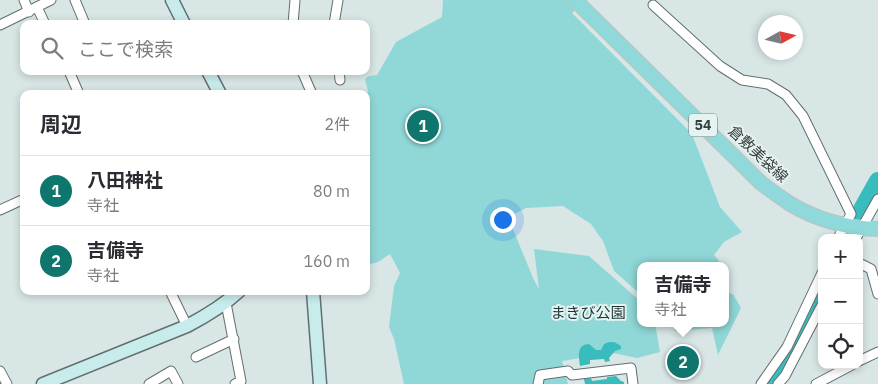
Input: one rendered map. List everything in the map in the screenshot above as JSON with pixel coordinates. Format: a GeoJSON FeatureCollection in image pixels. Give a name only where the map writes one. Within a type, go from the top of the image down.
{"type":"FeatureCollection","features":[{"type":"Feature","properties":{"kind":"main road","name":"倉敷美袋線"},"geometry":{"type":"LineString","coordinates":[[575,0],[761,183],[791,205],[814,215],[854,228],[878,229]]}},
{"type":"Feature","properties":{"kind":"street"},"geometry":{"type":"LineString","coordinates":[[24,0],[42,20]]}},
{"type":"Feature","properties":{"kind":"street"},"geometry":{"type":"LineString","coordinates":[[0,25],[51,0]]}},
{"type":"Feature","properties":{"kind":"street"},"geometry":{"type":"LineString","coordinates":[[76,0],[84,20]]}},
{"type":"Feature","properties":{"kind":"street"},"geometry":{"type":"LineString","coordinates":[[172,0],[182,20]]}},
{"type":"Feature","properties":{"kind":"street"},"geometry":{"type":"LineString","coordinates":[[293,20],[295,0]]}},
{"type":"Feature","properties":{"kind":"street"},"geometry":{"type":"LineString","coordinates":[[335,20],[338,0]]}},
{"type":"Feature","properties":{"kind":"street"},"geometry":{"type":"LineString","coordinates":[[653,5],[720,66],[742,80],[768,84],[786,95],[803,116],[850,214],[854,228]]}},
{"type":"Feature","properties":{"kind":"street"},"geometry":{"type":"LineString","coordinates":[[70,75],[78,90]]}},
{"type":"Feature","properties":{"kind":"street"},"geometry":{"type":"LineString","coordinates":[[210,75],[218,90]]}},
{"type":"Feature","properties":{"kind":"street"},"geometry":{"type":"LineString","coordinates":[[304,75],[310,90]]}},
{"type":"Feature","properties":{"kind":"street"},"geometry":{"type":"LineString","coordinates":[[854,228],[878,199]]}},
{"type":"Feature","properties":{"kind":"street"},"geometry":{"type":"LineString","coordinates":[[0,210],[20,201]]}},
{"type":"Feature","properties":{"kind":"street"},"geometry":{"type":"LineString","coordinates":[[863,265],[871,269],[878,294]]}},
{"type":"Feature","properties":{"kind":"street"},"geometry":{"type":"LineString","coordinates":[[761,384],[787,347],[819,279]]}},
{"type":"Feature","properties":{"kind":"street"},"geometry":{"type":"LineString","coordinates":[[172,295],[187,326]]}},
{"type":"Feature","properties":{"kind":"street"},"geometry":{"type":"LineString","coordinates":[[313,295],[320,384]]}},
{"type":"Feature","properties":{"kind":"street"},"geometry":{"type":"LineString","coordinates":[[43,384],[187,326],[209,314],[231,296]]}},
{"type":"Feature","properties":{"kind":"street"},"geometry":{"type":"LineString","coordinates":[[231,296],[234,339],[241,381],[234,384]]}},
{"type":"Feature","properties":{"kind":"street"},"geometry":{"type":"LineString","coordinates":[[778,384],[818,312]]}},
{"type":"Feature","properties":{"kind":"street"},"geometry":{"type":"LineString","coordinates":[[196,357],[234,339]]}},
{"type":"Feature","properties":{"kind":"street"},"geometry":{"type":"LineString","coordinates":[[863,359],[878,352]]}},
{"type":"Feature","properties":{"kind":"street"},"geometry":{"type":"LineString","coordinates":[[538,384],[540,375],[568,372],[572,375],[631,368],[633,384]]}},
{"type":"Feature","properties":{"kind":"street"},"geometry":{"type":"LineString","coordinates":[[816,384],[844,369]]}},
{"type":"Feature","properties":{"kind":"street"},"geometry":{"type":"LineString","coordinates":[[0,371],[7,384]]}},
{"type":"Feature","properties":{"kind":"street"},"geometry":{"type":"LineString","coordinates":[[149,384],[171,371],[178,384]]}},
{"type":"Feature","properties":{"kind":"green space","name":"まきび公園"},"geometry":{"type":"Polygon","coordinates":[[[443,0],[585,0],[572,13],[692,134],[720,207],[742,232],[724,242],[714,255],[720,262],[637,262],[637,291],[614,271],[603,241],[591,224],[563,206],[526,208],[508,217],[539,289],[534,249],[589,256],[637,298],[637,327],[656,327],[660,352],[637,358],[613,353],[562,361],[568,384],[404,384],[394,339],[389,327],[394,286],[400,273],[390,254],[378,262],[370,264],[370,90],[368,90],[365,79],[369,76],[377,75],[396,42],[442,17],[443,0]]]}},
{"type":"Feature","properties":{"kind":"green space"},"geometry":{"type":"Polygon","coordinates":[[[729,293],[733,294],[741,308],[718,355],[712,328],[675,331],[674,327],[729,327],[729,293]]]}},
{"type":"Feature","properties":{"kind":"shaded area"},"geometry":{"type":"Polygon","coordinates":[[[614,342],[621,346],[621,349],[615,351],[609,358],[610,361],[605,362],[604,359],[590,360],[590,364],[580,366],[579,352],[582,346],[589,344],[596,350],[601,350],[604,344],[614,342]]]}},
{"type":"Feature","properties":{"kind":"shaded area"},"geometry":{"type":"Polygon","coordinates":[[[616,376],[624,384],[585,384],[584,379],[591,378],[592,381],[616,376]]]}},
{"type":"Feature","properties":{"kind":"waterway"},"geometry":{"type":"LineString","coordinates":[[848,234],[878,181]]}},
{"type":"Feature","properties":{"kind":"waterway"},"geometry":{"type":"LineString","coordinates":[[770,384],[792,350],[818,296]]}},
{"type":"Feature","properties":{"kind":"place","name":"八田神社"},"geometry":{"type":"Point","coordinates":[423,126]}},
{"type":"Feature","properties":{"kind":"place","name":"吉備寺"},"geometry":{"type":"Point","coordinates":[683,362]}}]}
